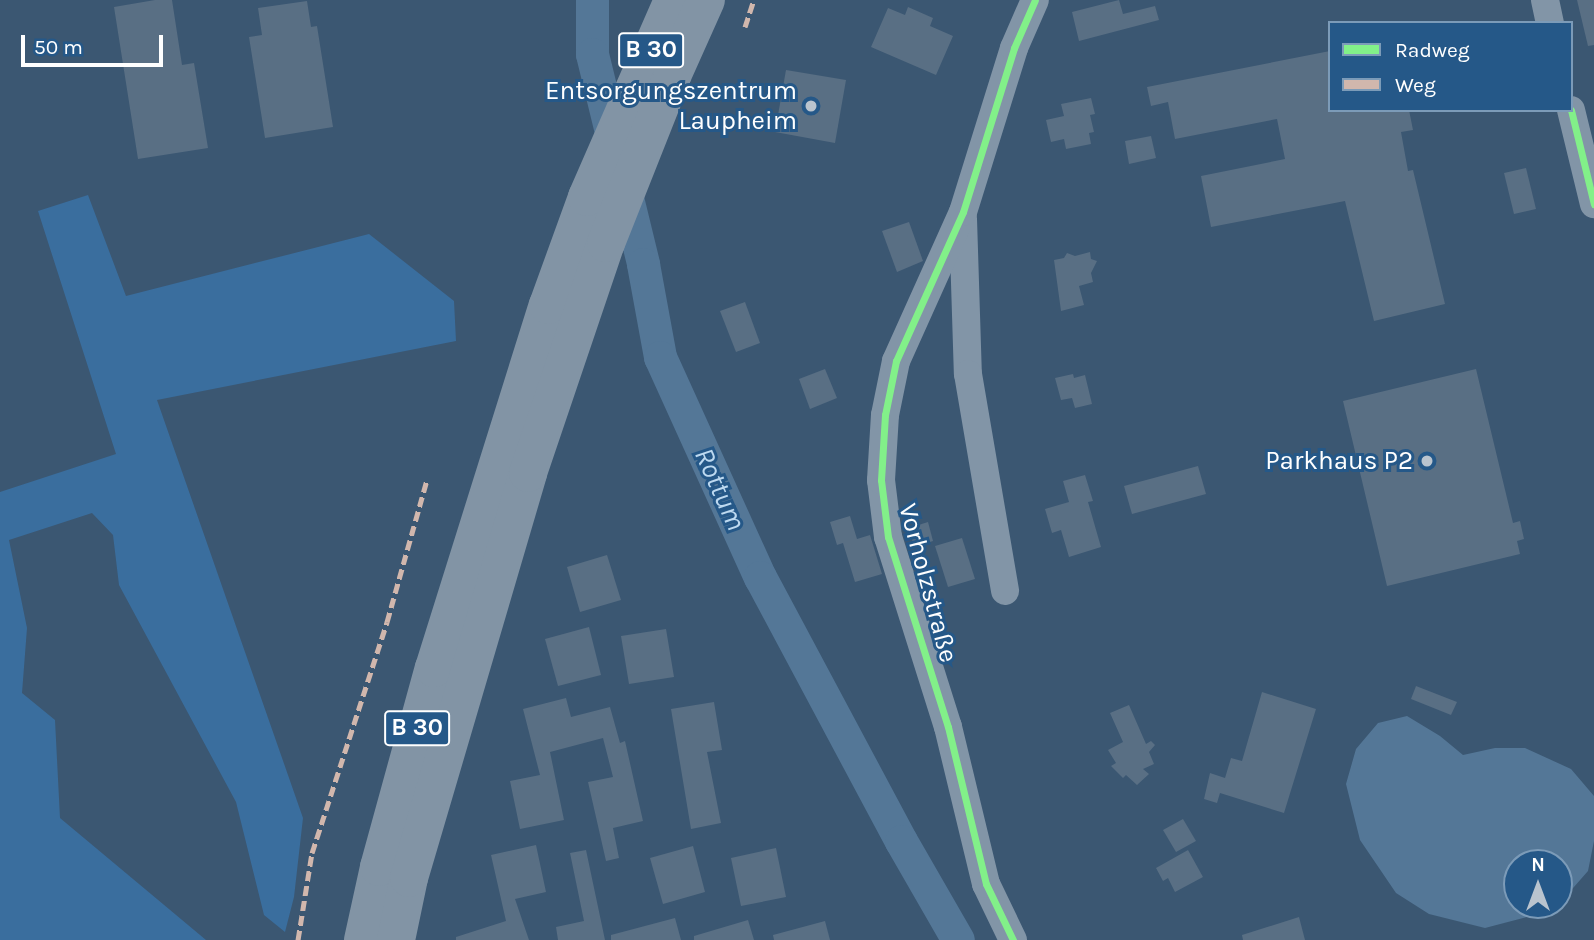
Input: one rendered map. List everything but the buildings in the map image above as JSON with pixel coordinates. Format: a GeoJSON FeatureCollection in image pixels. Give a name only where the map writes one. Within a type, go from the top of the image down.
{"type":"FeatureCollection","features":[{"type":"Feature","properties":{"kind":"highway","name":"B 30"},"geometry":{"type":"LineString","coordinates":[[396,940],[495,522],[587,197],[673,0]]}},
{"type":"Feature","properties":{"kind":"highway","name":"B 30"},"geometry":{"type":"LineString","coordinates":[[512,469],[706,0]]}},
{"type":"Feature","properties":{"kind":"highway","name":"B 30"},"geometry":{"type":"LineString","coordinates":[[363,940],[379,867],[434,668],[495,522]]}},
{"type":"Feature","properties":{"kind":"street","name":"Vorholzstraße"},"geometry":{"type":"LineString","coordinates":[[1013,940],[986,884],[948,727],[888,537],[881,480],[885,415],[896,361],[963,212],[1014,48],[1035,0]]}},
{"type":"Feature","properties":{"kind":"street"},"geometry":{"type":"LineString","coordinates":[[1545,0],[1550,21]]}},
{"type":"Feature","properties":{"kind":"street"},"geometry":{"type":"LineString","coordinates":[[1571,112],[1594,204]]}},
{"type":"Feature","properties":{"kind":"street","name":"Vorholzstraße"},"geometry":{"type":"LineString","coordinates":[[963,212],[968,374],[1005,591]]}},
{"type":"Feature","properties":{"kind":"shaded area"},"geometry":{"type":"Polygon","coordinates":[[[88,195],[126,296],[369,234],[454,301],[456,341],[157,400],[303,818],[294,897],[285,932],[264,915],[236,802],[119,585],[113,535],[92,513],[9,540],[27,628],[22,693],[55,720],[60,818],[206,940],[0,940],[0,492],[116,454],[38,211],[88,195]]]}},
{"type":"Feature","properties":{"kind":"shaded area"},"geometry":{"type":"Polygon","coordinates":[[[1407,716],[1440,736],[1463,755],[1495,748],[1525,748],[1571,769],[1594,796],[1594,841],[1588,871],[1573,888],[1573,849],[1503,849],[1503,919],[1520,919],[1485,928],[1429,914],[1396,893],[1360,840],[1346,784],[1356,749],[1378,723],[1407,716]]]}},
{"type":"Feature","properties":{"kind":"waterway","name":"Rottum"},"geometry":{"type":"LineString","coordinates":[[592,0],[592,54],[643,264],[660,357],[760,577],[901,841],[958,940]]}},
{"type":"Feature","properties":{"kind":"marked path"},"geometry":{"type":"LineString","coordinates":[[745,27],[754,0]]}},
{"type":"Feature","properties":{"kind":"marked path"},"geometry":{"type":"LineString","coordinates":[[298,940],[312,853],[387,622],[427,480]]}},
{"type":"Feature","properties":{"kind":"cycle path"},"geometry":{"type":"LineString","coordinates":[[1013,940],[986,884],[948,727],[888,537],[881,480],[885,415],[896,361],[963,212],[1014,48],[1035,0]]}},
{"type":"Feature","properties":{"kind":"cycle path"},"geometry":{"type":"LineString","coordinates":[[1571,112],[1594,204]]}},
{"type":"Feature","properties":{"kind":"place","name":"Entsorgungszentrum Laupheim"},"geometry":{"type":"Point","coordinates":[811,106]}},
{"type":"Feature","properties":{"kind":"place","name":"Parkhaus P2"},"geometry":{"type":"Point","coordinates":[1427,461]}}]}
